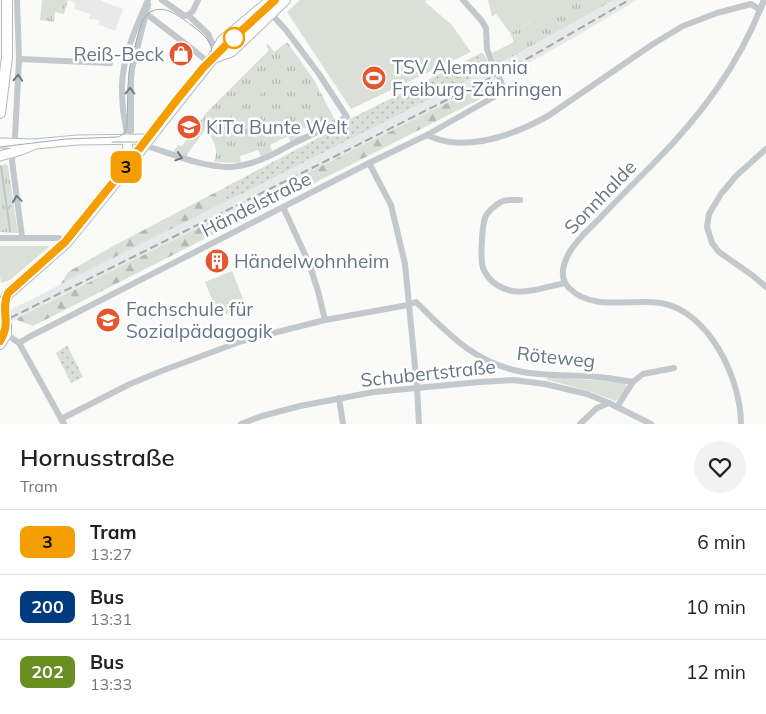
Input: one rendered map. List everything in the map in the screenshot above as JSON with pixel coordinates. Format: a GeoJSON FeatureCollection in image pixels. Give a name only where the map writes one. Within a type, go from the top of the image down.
{"type":"FeatureCollection","features":[{"type":"Feature","properties":{"kind":"main road"},"geometry":{"type":"LineString","coordinates":[[0,113],[8,44],[7,0]]}},
{"type":"Feature","properties":{"kind":"main road"},"geometry":{"type":"LineString","coordinates":[[127,168],[138,140],[215,54],[232,51],[268,7],[285,0]]}},
{"type":"Feature","properties":{"kind":"main road"},"geometry":{"type":"LineString","coordinates":[[0,156],[14,148],[35,144],[77,140],[138,140]]}},
{"type":"Feature","properties":{"kind":"main road"},"geometry":{"type":"LineString","coordinates":[[2,302],[66,243],[127,168],[138,140]]}},
{"type":"Feature","properties":{"kind":"main road"},"geometry":{"type":"LineString","coordinates":[[0,143],[14,148]]}},
{"type":"Feature","properties":{"kind":"street"},"geometry":{"type":"LineString","coordinates":[[17,0],[19,59],[12,161],[22,237]]}},
{"type":"Feature","properties":{"kind":"street"},"geometry":{"type":"LineString","coordinates":[[138,140],[130,111],[131,74],[149,0]]}},
{"type":"Feature","properties":{"kind":"street"},"geometry":{"type":"LineString","coordinates":[[145,12],[196,52],[215,54],[208,34],[188,15],[185,16],[162,0]]}},
{"type":"Feature","properties":{"kind":"street"},"geometry":{"type":"LineString","coordinates":[[188,15],[198,0]]}},
{"type":"Feature","properties":{"kind":"street"},"geometry":{"type":"LineString","coordinates":[[463,0],[486,28],[487,49],[493,65]]}},
{"type":"Feature","properties":{"kind":"street","name":"Sonnhalde"},"geometry":{"type":"LineString","coordinates":[[565,282],[563,268],[574,246],[695,119],[727,75],[747,40],[764,0]]}},
{"type":"Feature","properties":{"kind":"street"},"geometry":{"type":"LineString","coordinates":[[427,135],[449,142],[460,142],[512,133],[548,116],[653,44],[684,26],[717,13],[751,4],[760,10]]}},
{"type":"Feature","properties":{"kind":"street"},"geometry":{"type":"LineString","coordinates":[[145,12],[133,35],[122,65],[124,117],[127,126],[138,140],[187,159],[205,164],[231,167],[263,159],[347,118],[319,74],[268,7]]}},
{"type":"Feature","properties":{"kind":"street"},"geometry":{"type":"LineString","coordinates":[[19,59],[110,63]]}},
{"type":"Feature","properties":{"kind":"street","name":"Händelstraße"},"geometry":{"type":"LineString","coordinates":[[19,343],[427,135],[499,94],[503,87],[500,79]]}},
{"type":"Feature","properties":{"kind":"street"},"geometry":{"type":"LineString","coordinates":[[766,149],[736,176],[721,194],[709,214],[707,227],[712,243],[719,252],[766,287]]}},
{"type":"Feature","properties":{"kind":"street"},"geometry":{"type":"LineString","coordinates":[[369,163],[391,205],[405,264],[417,387],[418,424]]}},
{"type":"Feature","properties":{"kind":"street"},"geometry":{"type":"LineString","coordinates":[[520,200],[501,201],[485,218],[482,260],[483,268],[491,280],[501,288],[513,291],[526,291],[565,282],[569,288],[587,299],[608,303],[661,303],[671,305],[692,317],[716,345],[730,370],[738,398],[741,424]]}},
{"type":"Feature","properties":{"kind":"street"},"geometry":{"type":"LineString","coordinates":[[283,207],[309,263],[325,320]]}},
{"type":"Feature","properties":{"kind":"street"},"geometry":{"type":"LineString","coordinates":[[0,238],[59,238],[66,243]]}},
{"type":"Feature","properties":{"kind":"street","name":"Röteweg"},"geometry":{"type":"LineString","coordinates":[[408,305],[416,302],[449,335],[467,349],[490,362],[507,368],[544,375],[616,378],[633,382]]}},
{"type":"Feature","properties":{"kind":"street"},"geometry":{"type":"LineString","coordinates":[[3,336],[19,343],[62,421],[130,384],[242,341],[325,320],[408,305]]}},
{"type":"Feature","properties":{"kind":"street"},"geometry":{"type":"LineString","coordinates":[[3,336],[7,342],[19,343]]}},
{"type":"Feature","properties":{"kind":"street"},"geometry":{"type":"LineString","coordinates":[[617,406],[633,382],[643,374],[674,368]]}},
{"type":"Feature","properties":{"kind":"street","name":"Schubertstraße"},"geometry":{"type":"LineString","coordinates":[[241,424],[263,420],[300,406],[374,392],[513,380],[587,394],[617,406],[651,424]]}},
{"type":"Feature","properties":{"kind":"street"},"geometry":{"type":"LineString","coordinates":[[339,398],[343,424]]}},
{"type":"Feature","properties":{"kind":"street"},"geometry":{"type":"LineString","coordinates":[[580,424],[597,408],[609,403]]}},
{"type":"Feature","properties":{"kind":"shaded area"},"geometry":{"type":"Polygon","coordinates":[[[68,0],[101,0],[123,9],[115,31],[99,25],[99,20],[89,19],[90,14],[74,9],[76,3],[68,0]]]}},
{"type":"Feature","properties":{"kind":"shaded area"},"geometry":{"type":"Polygon","coordinates":[[[614,0],[637,0],[509,74],[449,102],[16,319],[3,326],[3,328],[0,327],[0,315],[15,306],[503,62],[614,0]]]}},
{"type":"Feature","properties":{"kind":"green space"},"geometry":{"type":"Polygon","coordinates":[[[42,0],[68,0],[64,14],[55,12],[54,22],[40,20],[42,0]]]}},
{"type":"Feature","properties":{"kind":"green space","name":"TSV Alemannia Freiburg-Zähringen"},"geometry":{"type":"Polygon","coordinates":[[[300,0],[427,0],[425,2],[452,25],[471,52],[351,109],[287,12],[300,0]]]}},
{"type":"Feature","properties":{"kind":"green space","name":"TSV Alemannia Freiburg-Zähringen"},"geometry":{"type":"Polygon","coordinates":[[[488,0],[566,0],[510,33],[496,14],[492,17],[488,0]]]}},
{"type":"Feature","properties":{"kind":"green space"},"geometry":{"type":"Polygon","coordinates":[[[566,0],[614,0],[497,65],[492,53],[514,42],[510,33],[566,0]]]}},
{"type":"Feature","properties":{"kind":"green space"},"geometry":{"type":"Polygon","coordinates":[[[287,42],[314,80],[335,120],[321,125],[319,121],[300,130],[303,136],[291,142],[288,136],[270,145],[272,151],[261,157],[258,150],[240,156],[241,163],[214,162],[215,145],[205,130],[186,156],[173,152],[178,145],[182,146],[207,112],[269,50],[266,46],[268,44],[274,52],[287,42]]]}},
{"type":"Feature","properties":{"kind":"green space"},"geometry":{"type":"Polygon","coordinates":[[[481,53],[484,54],[491,68],[227,201],[222,189],[350,121],[350,119],[481,53]]]}},
{"type":"Feature","properties":{"kind":"green space"},"geometry":{"type":"Polygon","coordinates":[[[496,80],[495,88],[488,95],[33,326],[17,320],[449,102],[496,80]]]}},
{"type":"Feature","properties":{"kind":"green space"},"geometry":{"type":"Polygon","coordinates":[[[257,82],[265,88],[256,104],[252,104],[243,94],[257,82]]]}},
{"type":"Feature","properties":{"kind":"green space"},"geometry":{"type":"Polygon","coordinates":[[[6,164],[8,166],[18,233],[0,232],[0,166],[6,164]]]}},
{"type":"Feature","properties":{"kind":"green space"},"geometry":{"type":"Polygon","coordinates":[[[222,189],[227,201],[61,284],[68,272],[222,189]]]}},
{"type":"Feature","properties":{"kind":"green space"},"geometry":{"type":"Polygon","coordinates":[[[0,246],[50,246],[10,280],[1,283],[0,246]]]}},
{"type":"Feature","properties":{"kind":"green space"},"geometry":{"type":"Polygon","coordinates":[[[232,271],[246,306],[219,317],[205,282],[232,271]]]}},
{"type":"Feature","properties":{"kind":"green space"},"geometry":{"type":"Polygon","coordinates":[[[67,345],[83,377],[71,383],[56,353],[67,345]]]}},
{"type":"Feature","properties":{"kind":"green space"},"geometry":{"type":"Polygon","coordinates":[[[548,377],[626,382],[626,388],[615,401],[589,391],[548,380],[548,377]]]}},
{"type":"Feature","properties":{"kind":"waterway"},"geometry":{"type":"LineString","coordinates":[[1,166],[10,230]]}},
{"type":"Feature","properties":{"kind":"tunnel"},"geometry":{"type":"LineString","coordinates":[[493,65],[500,79]]}},
{"type":"Feature","properties":{"kind":"tram line"},"geometry":{"type":"LineString","coordinates":[[3,313],[3,301],[12,288],[65,242],[203,68],[275,0]]}},
{"type":"Feature","properties":{"kind":"tram line","name":"3"},"geometry":{"type":"LineString","coordinates":[[0,341],[6,327],[4,301],[12,288],[65,242],[203,68],[275,0]]}},
{"type":"Feature","properties":{"kind":"tram line"},"geometry":{"type":"LineString","coordinates":[[0,147],[66,139],[118,137],[123,134],[127,126],[128,79],[133,53],[142,21],[150,12],[162,9],[168,11],[202,33],[211,47],[210,62]]}},
{"type":"Feature","properties":{"kind":"tram line"},"geometry":{"type":"LineString","coordinates":[[112,142],[143,142],[150,140]]}},
{"type":"Feature","properties":{"kind":"tram line"},"geometry":{"type":"LineString","coordinates":[[0,346],[7,334],[8,324]]}},
{"type":"Feature","properties":{"kind":"railway"},"geometry":{"type":"LineString","coordinates":[[0,323],[506,70],[629,0]]}},
{"type":"Feature","properties":{"kind":"place","name":"Reiß-Beck"},"geometry":{"type":"Point","coordinates":[181,54]}},
{"type":"Feature","properties":{"kind":"place","name":"TSV Alemannia Freiburg-Zähringen"},"geometry":{"type":"Point","coordinates":[374,78]}},
{"type":"Feature","properties":{"kind":"place","name":"KiTa Bunte Welt"},"geometry":{"type":"Point","coordinates":[189,127]}},
{"type":"Feature","properties":{"kind":"place","name":"Händelwohnheim"},"geometry":{"type":"Point","coordinates":[217,261]}},
{"type":"Feature","properties":{"kind":"place","name":"Fachschule für Sozialpädagogik"},"geometry":{"type":"Point","coordinates":[108,320]}}]}
